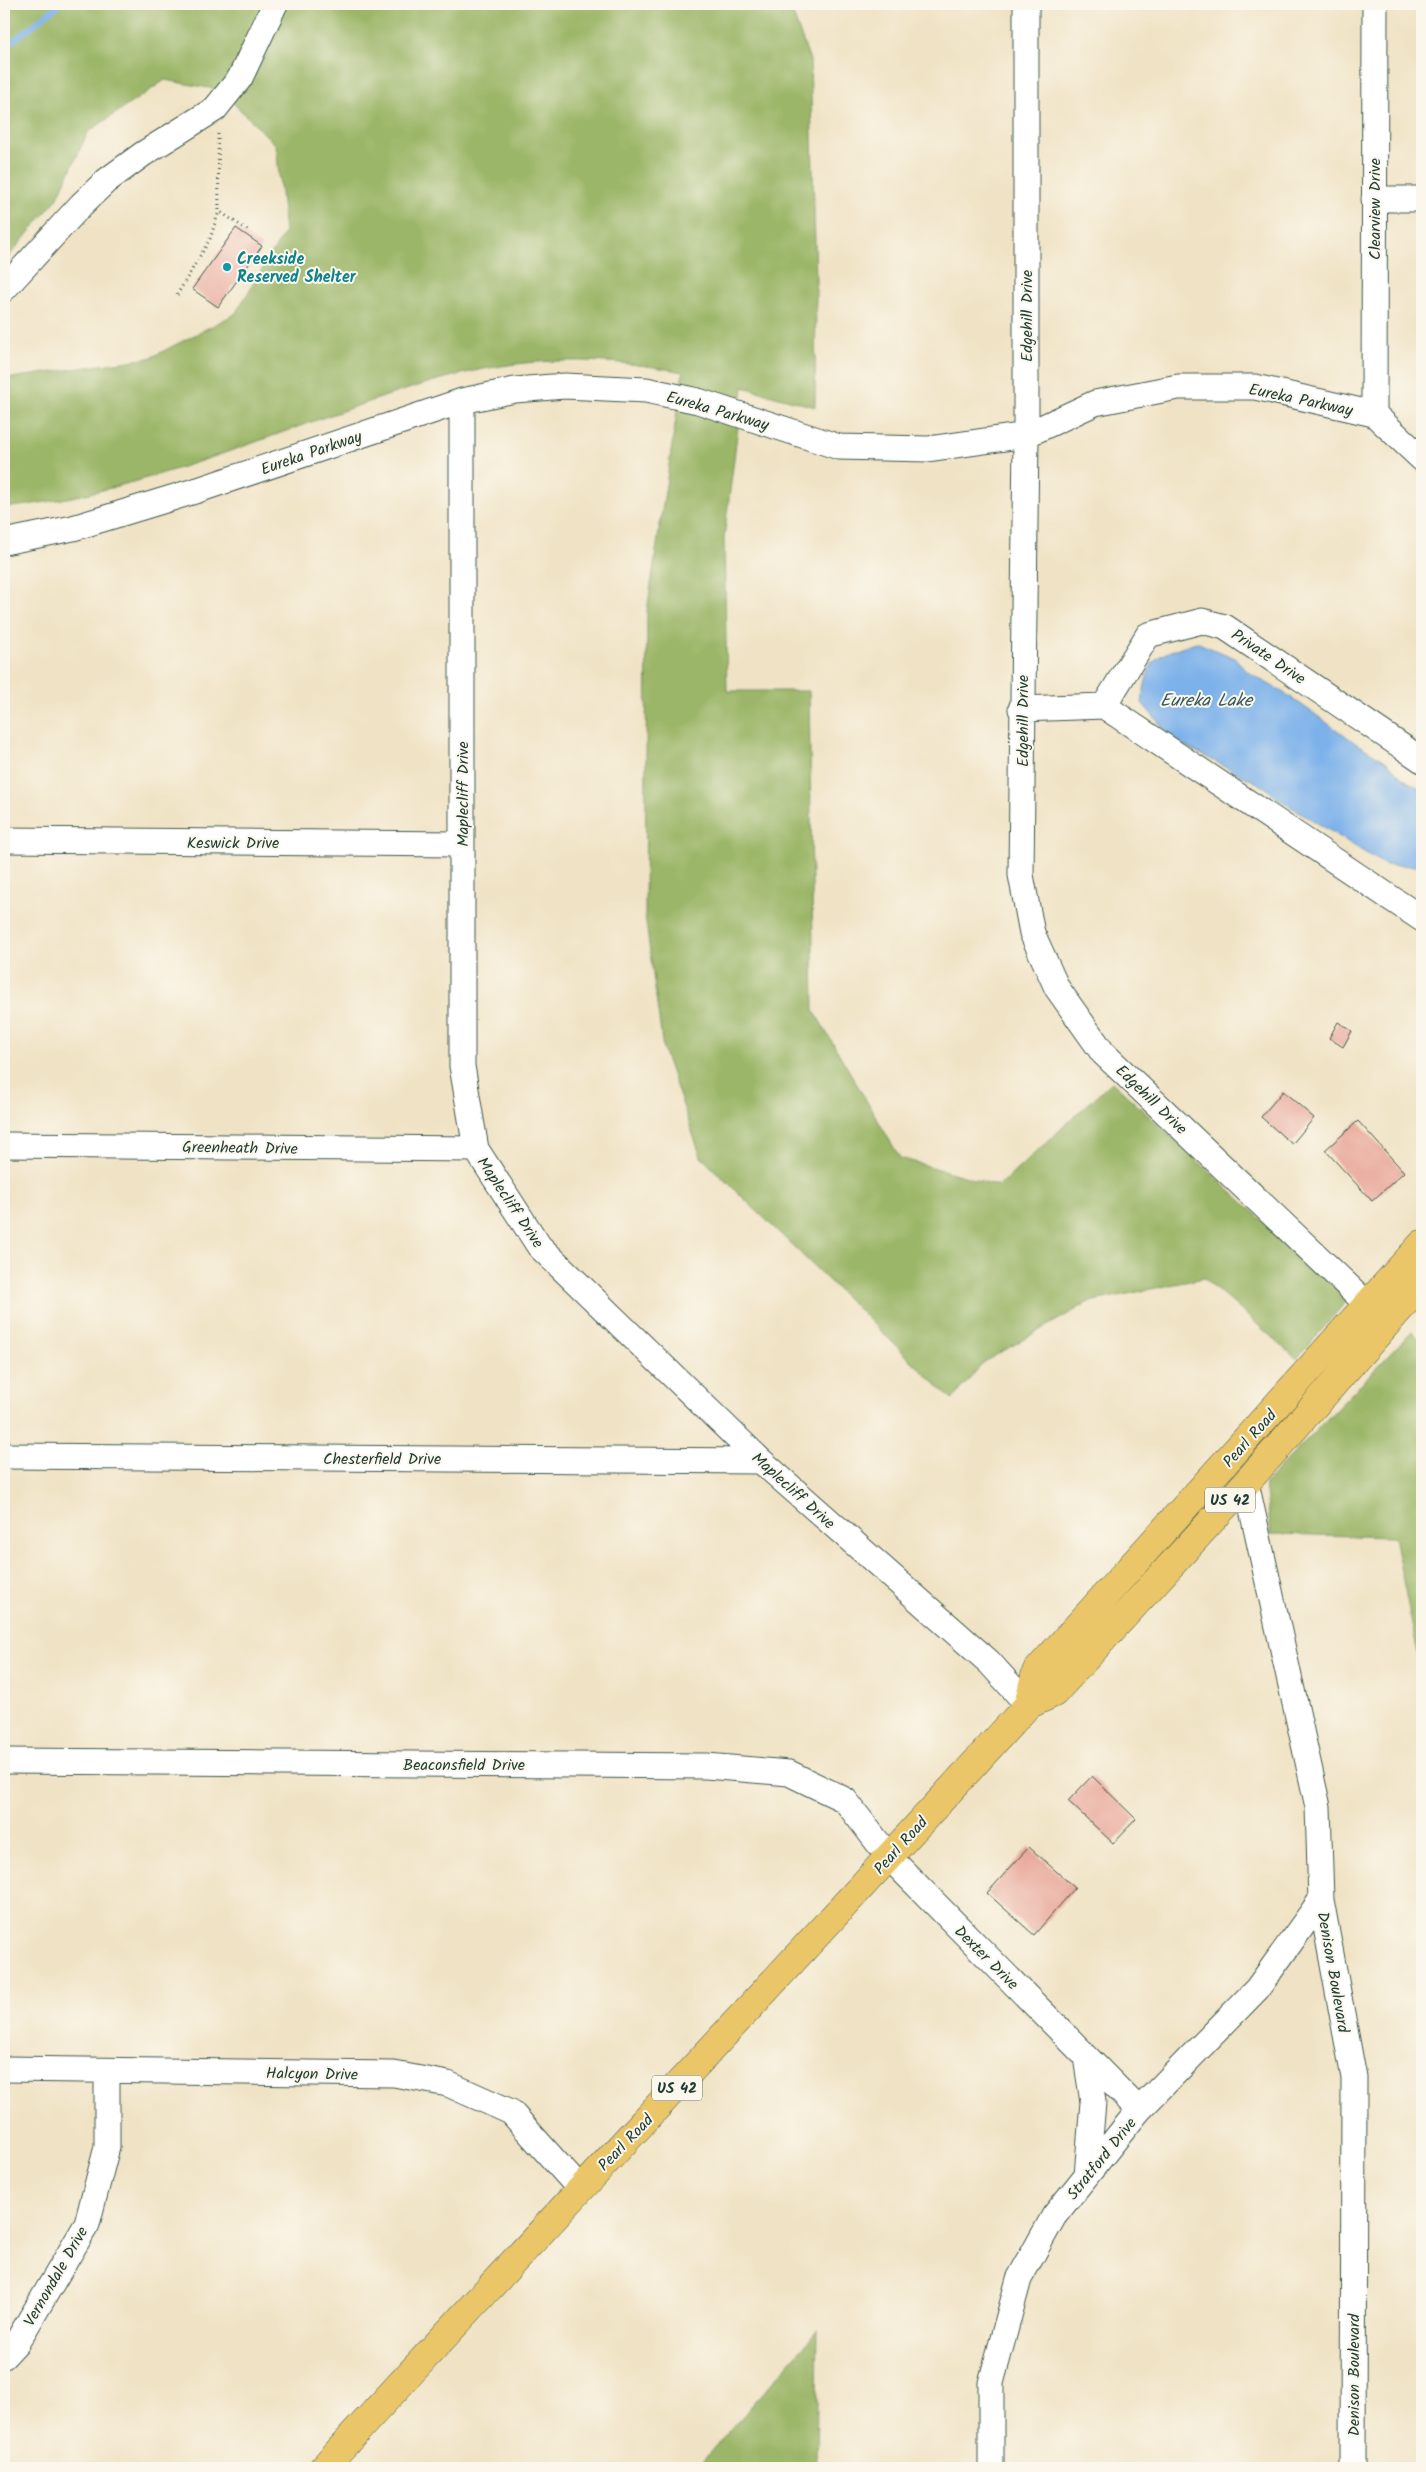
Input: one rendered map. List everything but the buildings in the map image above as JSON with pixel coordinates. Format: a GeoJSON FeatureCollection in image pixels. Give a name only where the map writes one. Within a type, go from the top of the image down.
{"type":"FeatureCollection","features":[{"type":"Feature","properties":{"kind":"main road","name":"Pearl Road"},"geometry":{"type":"LineString","coordinates":[[1028,1705],[1036,1672],[1422,1244]]}},
{"type":"Feature","properties":{"kind":"main road","name":"Pearl Road"},"geometry":{"type":"LineString","coordinates":[[323,2468],[580,2189],[687,2077],[1028,1705],[1054,1693],[1246,1483],[1422,1284]]}},
{"type":"Feature","properties":{"kind":"street"},"geometry":{"type":"LineString","coordinates":[[4,289],[81,205],[106,181],[143,154],[215,109],[240,78],[275,4]]}},
{"type":"Feature","properties":{"kind":"street","name":"Edgehill Drive"},"geometry":{"type":"LineString","coordinates":[[1026,4],[1026,435],[1022,709],[1022,875],[1032,933],[1058,988],[1103,1052],[1367,1304]]}},
{"type":"Feature","properties":{"kind":"street","name":"Clearview Drive"},"geometry":{"type":"LineString","coordinates":[[1374,414],[1375,4]]}},
{"type":"Feature","properties":{"kind":"street"},"geometry":{"type":"LineString","coordinates":[[1374,199],[1422,199]]}},
{"type":"Feature","properties":{"kind":"street","name":"Eureka Parkway"},"geometry":{"type":"LineString","coordinates":[[4,542],[73,528],[180,496],[462,401],[514,390],[565,386],[646,390],[698,401],[839,448],[928,449],[1026,435],[1095,403],[1178,387],[1255,387],[1374,414],[1422,459]]}},
{"type":"Feature","properties":{"kind":"street","name":"Maplecliff Drive"},"geometry":{"type":"LineString","coordinates":[[462,401],[462,1066],[476,1149],[539,1246],[761,1461],[989,1662],[1028,1705]]}},
{"type":"Feature","properties":{"kind":"street","name":"Private Drive"},"geometry":{"type":"LineString","coordinates":[[1104,706],[1148,635],[1202,622],[1225,627],[1422,760]]}},
{"type":"Feature","properties":{"kind":"street"},"geometry":{"type":"LineString","coordinates":[[1022,709],[1104,706],[1422,919]]}},
{"type":"Feature","properties":{"kind":"street","name":"Keswick Drive"},"geometry":{"type":"LineString","coordinates":[[4,840],[462,844]]}},
{"type":"Feature","properties":{"kind":"street","name":"Greenheath Drive"},"geometry":{"type":"LineString","coordinates":[[4,1145],[476,1149]]}},
{"type":"Feature","properties":{"kind":"street","name":"Chesterfield Drive"},"geometry":{"type":"LineString","coordinates":[[4,1456],[761,1461]]}},
{"type":"Feature","properties":{"kind":"street","name":"Denison Boulevard"},"geometry":{"type":"LineString","coordinates":[[1246,1483],[1318,1808],[1321,1900],[1354,2078],[1353,2468]]}},
{"type":"Feature","properties":{"kind":"street","name":"Beaconsfield Drive"},"geometry":{"type":"LineString","coordinates":[[4,1761],[706,1766],[789,1773],[845,1800],[889,1857]]}},
{"type":"Feature","properties":{"kind":"street","name":"Dexter Drive"},"geometry":{"type":"LineString","coordinates":[[889,1857],[1139,2110]]}},
{"type":"Feature","properties":{"kind":"street","name":"Stratford Drive"},"geometry":{"type":"LineString","coordinates":[[991,2468],[991,2383],[1019,2279],[1054,2216],[1139,2110],[1257,1990],[1321,1900]]}},
{"type":"Feature","properties":{"kind":"street"},"geometry":{"type":"LineString","coordinates":[[1086,2056],[1093,2102],[1087,2175]]}},
{"type":"Feature","properties":{"kind":"street","name":"Halcyon Drive"},"geometry":{"type":"LineString","coordinates":[[4,2069],[394,2074],[448,2084],[511,2112],[580,2189]]}},
{"type":"Feature","properties":{"kind":"street","name":"Vernondale Drive"},"geometry":{"type":"LineString","coordinates":[[4,2356],[17,2342],[87,2224],[107,2147],[107,2071]]}},
{"type":"Feature","properties":{"kind":"path"},"geometry":{"type":"LineString","coordinates":[[176,295],[210,239],[219,211],[219,147],[215,109]]}},
{"type":"Feature","properties":{"kind":"path"},"geometry":{"type":"LineString","coordinates":[[219,211],[249,231]]}},
{"type":"Feature","properties":{"kind":"green space"},"geometry":{"type":"Polygon","coordinates":[[[4,4],[789,4],[810,60],[816,281],[815,407],[743,387],[724,538],[727,691],[809,691],[814,1011],[900,1158],[999,1186],[1112,1082],[1348,1299],[1297,1359],[1204,1278],[1089,1302],[984,1362],[952,1400],[701,1157],[663,1049],[645,915],[647,611],[683,372],[624,363],[585,361],[525,363],[479,370],[389,395],[219,455],[134,482],[48,502],[4,508],[4,379],[150,358],[235,314],[285,232],[276,145],[220,90],[165,80],[88,132],[57,199],[4,262],[4,4]]]}},
{"type":"Feature","properties":{"kind":"green space"},"geometry":{"type":"Polygon","coordinates":[[[1412,1331],[1422,1343],[1422,1673],[1394,1537],[1271,1534],[1265,1483],[1412,1331]]]}},
{"type":"Feature","properties":{"kind":"green space"},"geometry":{"type":"Polygon","coordinates":[[[818,2330],[816,2468],[697,2468],[818,2330]]]}},
{"type":"Feature","properties":{"kind":"water","name":"Eureka Lake"},"geometry":{"type":"Polygon","coordinates":[[[1196,642],[1235,658],[1248,672],[1289,696],[1357,744],[1387,762],[1402,778],[1422,790],[1422,866],[1385,865],[1277,798],[1265,787],[1175,741],[1142,703],[1144,688],[1150,667],[1155,661],[1170,651],[1196,642]]]}},
{"type":"Feature","properties":{"kind":"waterway"},"geometry":{"type":"LineString","coordinates":[[4,48],[60,4]]}},
{"type":"Feature","properties":{"kind":"place","name":"Creekside Reserved Shelter"},"geometry":{"type":"Point","coordinates":[227,267]}}]}
